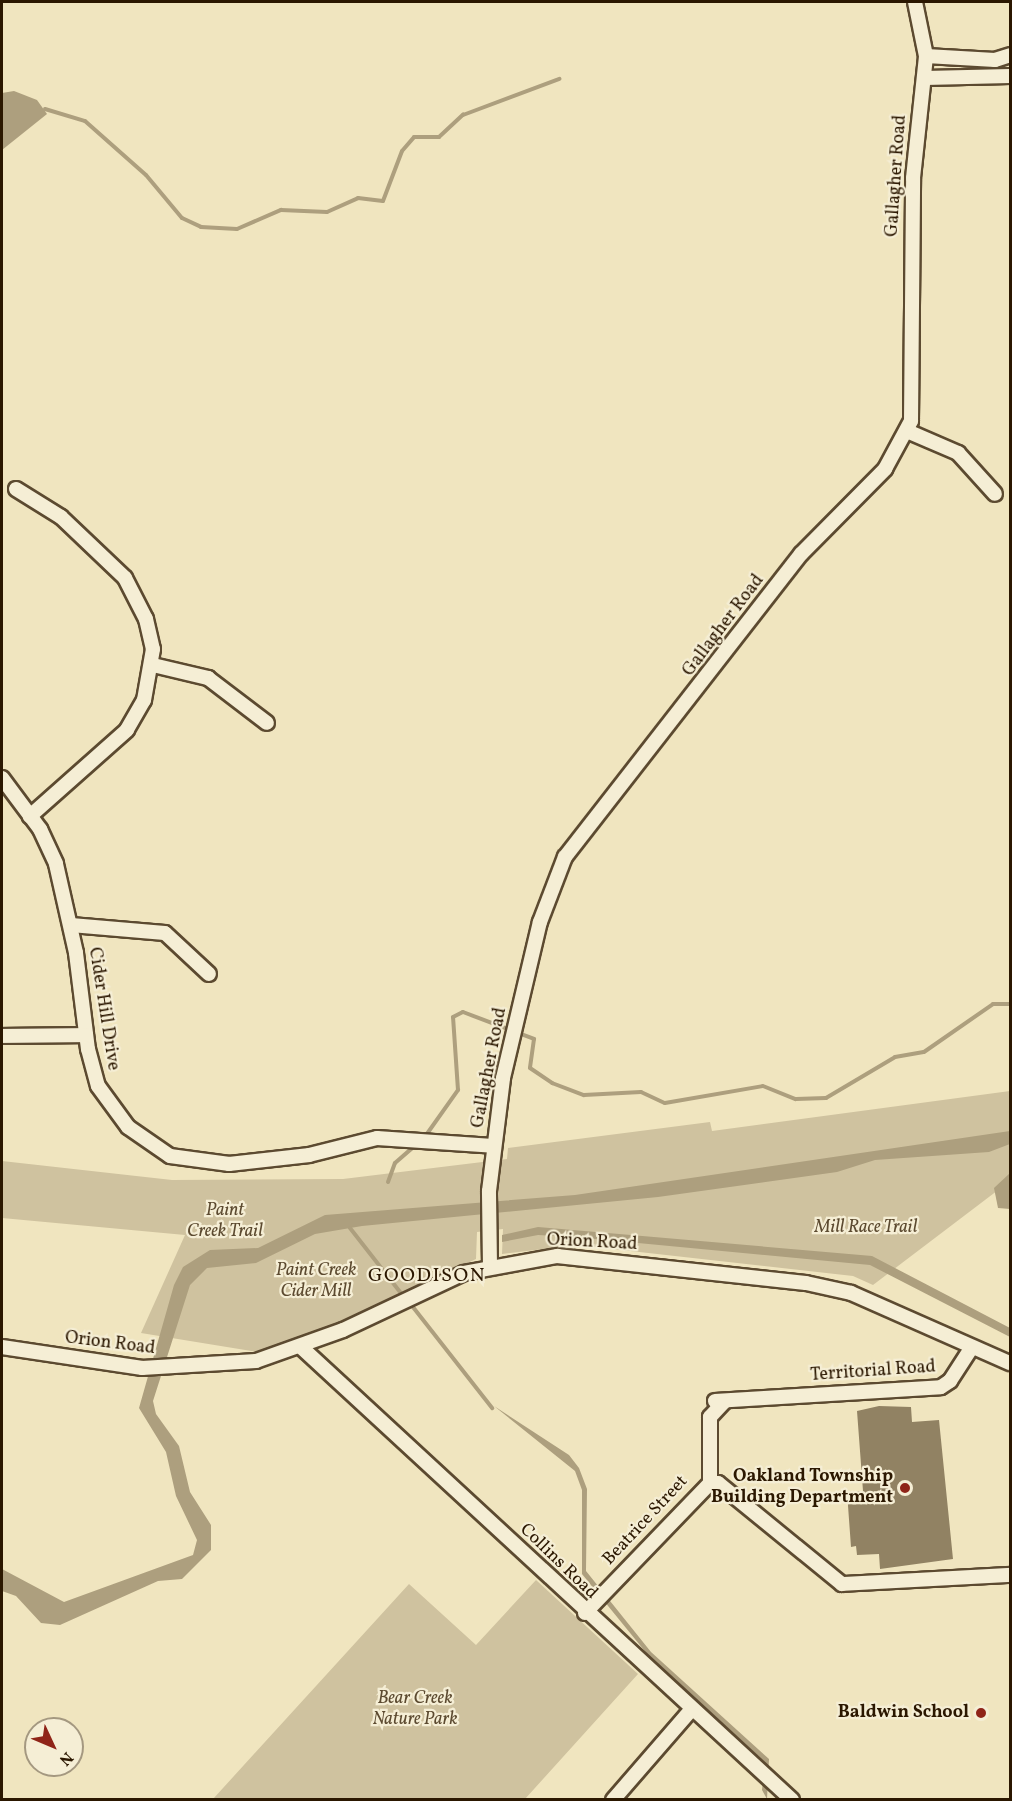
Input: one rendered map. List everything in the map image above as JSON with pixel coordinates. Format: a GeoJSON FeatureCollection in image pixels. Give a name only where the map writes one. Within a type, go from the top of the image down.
{"type":"FeatureCollection","features":[{"type":"Feature","properties":{"kind":"street","name":"Gallagher Road"},"geometry":{"type":"LineString","coordinates":[[490,1266],[489,1191],[503,1078],[540,922],[565,857],[605,798],[708,679],[801,554],[885,469],[907,431],[912,403],[908,314],[913,168],[926,56],[915,2]]}},
{"type":"Feature","properties":{"kind":"street"},"geometry":{"type":"LineString","coordinates":[[926,56],[995,60],[1011,54]]}},
{"type":"Feature","properties":{"kind":"street"},"geometry":{"type":"LineString","coordinates":[[925,78],[1011,76]]}},
{"type":"Feature","properties":{"kind":"street"},"geometry":{"type":"LineString","coordinates":[[907,431],[958,453],[994,494]]}},
{"type":"Feature","properties":{"kind":"street"},"geometry":{"type":"LineString","coordinates":[[16,489],[61,517],[125,578],[146,619],[153,665],[144,700],[127,730],[30,816]]}},
{"type":"Feature","properties":{"kind":"street"},"geometry":{"type":"LineString","coordinates":[[153,665],[208,678],[267,723]]}},
{"type":"Feature","properties":{"kind":"street","name":"Cider Hill Drive"},"geometry":{"type":"LineString","coordinates":[[2,778],[30,816],[56,864],[71,925],[86,1035],[98,1086],[109,1106],[128,1127],[170,1156],[229,1164],[267,1162],[377,1137],[493,1146]]}},
{"type":"Feature","properties":{"kind":"street"},"geometry":{"type":"LineString","coordinates":[[71,925],[165,933],[209,974]]}},
{"type":"Feature","properties":{"kind":"street"},"geometry":{"type":"LineString","coordinates":[[2,1036],[86,1035]]}},
{"type":"Feature","properties":{"kind":"street","name":"Orion Road"},"geometry":{"type":"LineString","coordinates":[[2,1347],[142,1368],[172,1368],[256,1361],[301,1347],[490,1266],[557,1256],[806,1283],[879,1301],[972,1347]]}},
{"type":"Feature","properties":{"kind":"street","name":"Collins Road"},"geometry":{"type":"LineString","coordinates":[[301,1347],[585,1613],[792,1800]]}},
{"type":"Feature","properties":{"kind":"street"},"geometry":{"type":"LineString","coordinates":[[972,1347],[1011,1363]]}},
{"type":"Feature","properties":{"kind":"street","name":"Territorial Road"},"geometry":{"type":"LineString","coordinates":[[710,1483],[710,1417],[719,1401],[941,1387],[950,1382],[972,1347]]}},
{"type":"Feature","properties":{"kind":"street"},"geometry":{"type":"LineString","coordinates":[[710,1483],[718,1483],[842,1584],[1011,1575]]}},
{"type":"Feature","properties":{"kind":"street","name":"Beatrice Street"},"geometry":{"type":"LineString","coordinates":[[585,1613],[710,1483]]}},
{"type":"Feature","properties":{"kind":"street"},"geometry":{"type":"LineString","coordinates":[[613,1800],[691,1710]]}},
{"type":"Feature","properties":{"kind":"green space"},"geometry":{"type":"Polygon","coordinates":[[[1010,1091],[1010,1181],[873,1285],[853,1276],[577,1245],[502,1254],[503,1229],[477,1232],[476,1259],[338,1325],[264,1353],[141,1333],[185,1235],[2,1218],[2,1161],[172,1180],[343,1179],[507,1159],[508,1148],[710,1122],[712,1131],[1010,1091]]]}},
{"type":"Feature","properties":{"kind":"green space","name":"Bear Creek Nature Park"},"geometry":{"type":"Polygon","coordinates":[[[536,1580],[638,1674],[525,1799],[213,1799],[409,1584],[476,1645],[536,1580]]]}},
{"type":"Feature","properties":{"kind":"shaded area"},"geometry":{"type":"Polygon","coordinates":[[[14,91],[37,100],[47,114],[2,150],[2,93],[14,91]]]}},
{"type":"Feature","properties":{"kind":"shaded area"},"geometry":{"type":"Polygon","coordinates":[[[1010,1131],[1010,1144],[989,1152],[875,1160],[837,1172],[658,1197],[362,1226],[315,1234],[256,1263],[207,1268],[190,1285],[153,1401],[156,1414],[179,1446],[190,1492],[211,1525],[211,1550],[182,1579],[158,1581],[60,1625],[41,1623],[16,1596],[2,1591],[2,1569],[64,1602],[193,1555],[197,1540],[176,1496],[166,1452],[139,1408],[174,1285],[183,1267],[210,1250],[258,1248],[325,1215],[575,1195],[1010,1131]]]}},
{"type":"Feature","properties":{"kind":"shaded area"},"geometry":{"type":"Polygon","coordinates":[[[1010,1173],[1010,1209],[998,1208],[994,1188],[1010,1173]]]}},
{"type":"Feature","properties":{"kind":"shaded area"},"geometry":{"type":"Polygon","coordinates":[[[538,1227],[872,1256],[1010,1328],[1010,1337],[870,1265],[575,1237],[538,1235],[502,1242],[502,1235],[538,1227]]]}},
{"type":"Feature","properties":{"kind":"shaded area"},"geometry":{"type":"Polygon","coordinates":[[[494,1406],[569,1455],[579,1468],[587,1489],[586,1571],[651,1652],[769,1759],[767,1799],[762,1790],[765,1762],[648,1655],[582,1574],[582,1490],[575,1471],[494,1406]]]}},
{"type":"Feature","properties":{"kind":"building","name":"Oakland Township Building Department"},"geometry":{"type":"Polygon","coordinates":[[[879,1406],[911,1407],[912,1422],[939,1420],[953,1559],[880,1569],[879,1554],[857,1555],[856,1546],[851,1547],[847,1492],[863,1491],[857,1411],[879,1406]]]}},
{"type":"Feature","properties":{"kind":"waterway"},"geometry":{"type":"LineString","coordinates":[[45,109],[85,121],[146,175],[182,218],[201,227],[237,229],[281,210],[327,212],[358,198],[383,201],[402,151],[414,137],[439,137],[463,115],[559,79]]}},
{"type":"Feature","properties":{"kind":"waterway"},"geometry":{"type":"LineString","coordinates":[[424,1138],[458,1090],[453,1017],[463,1012],[534,1039],[530,1068],[552,1083],[584,1095],[641,1092],[665,1103],[763,1086],[796,1099],[826,1098],[895,1057],[924,1052],[993,1004],[1010,1004]]}},
{"type":"Feature","properties":{"kind":"waterway"},"geometry":{"type":"LineString","coordinates":[[388,1182],[395,1163],[416,1145]]}},
{"type":"Feature","properties":{"kind":"waterway"},"geometry":{"type":"LineString","coordinates":[[350,1228],[404,1297]]}},
{"type":"Feature","properties":{"kind":"waterway"},"geometry":{"type":"LineString","coordinates":[[409,1302],[492,1408]]}},
{"type":"Feature","properties":{"kind":"place","name":"Oakland Township Building Department"},"geometry":{"type":"Point","coordinates":[905,1488]}},
{"type":"Feature","properties":{"kind":"place","name":"Baldwin School"},"geometry":{"type":"Point","coordinates":[981,1713]}},
{"type":"Feature","properties":{"kind":"district","name":"GOODISON"},"geometry":{"type":"Point","coordinates":[427,1276]}},
{"type":"Feature","properties":{"kind":"park label","name":"Paint Creek Trail"},"geometry":{"type":"Point","coordinates":[225,1222]}},
{"type":"Feature","properties":{"kind":"park label","name":"Mill Race Trail"},"geometry":{"type":"Point","coordinates":[866,1228]}},
{"type":"Feature","properties":{"kind":"park label","name":"Paint Creek Cider Mill"},"geometry":{"type":"Point","coordinates":[316,1282]}}]}
